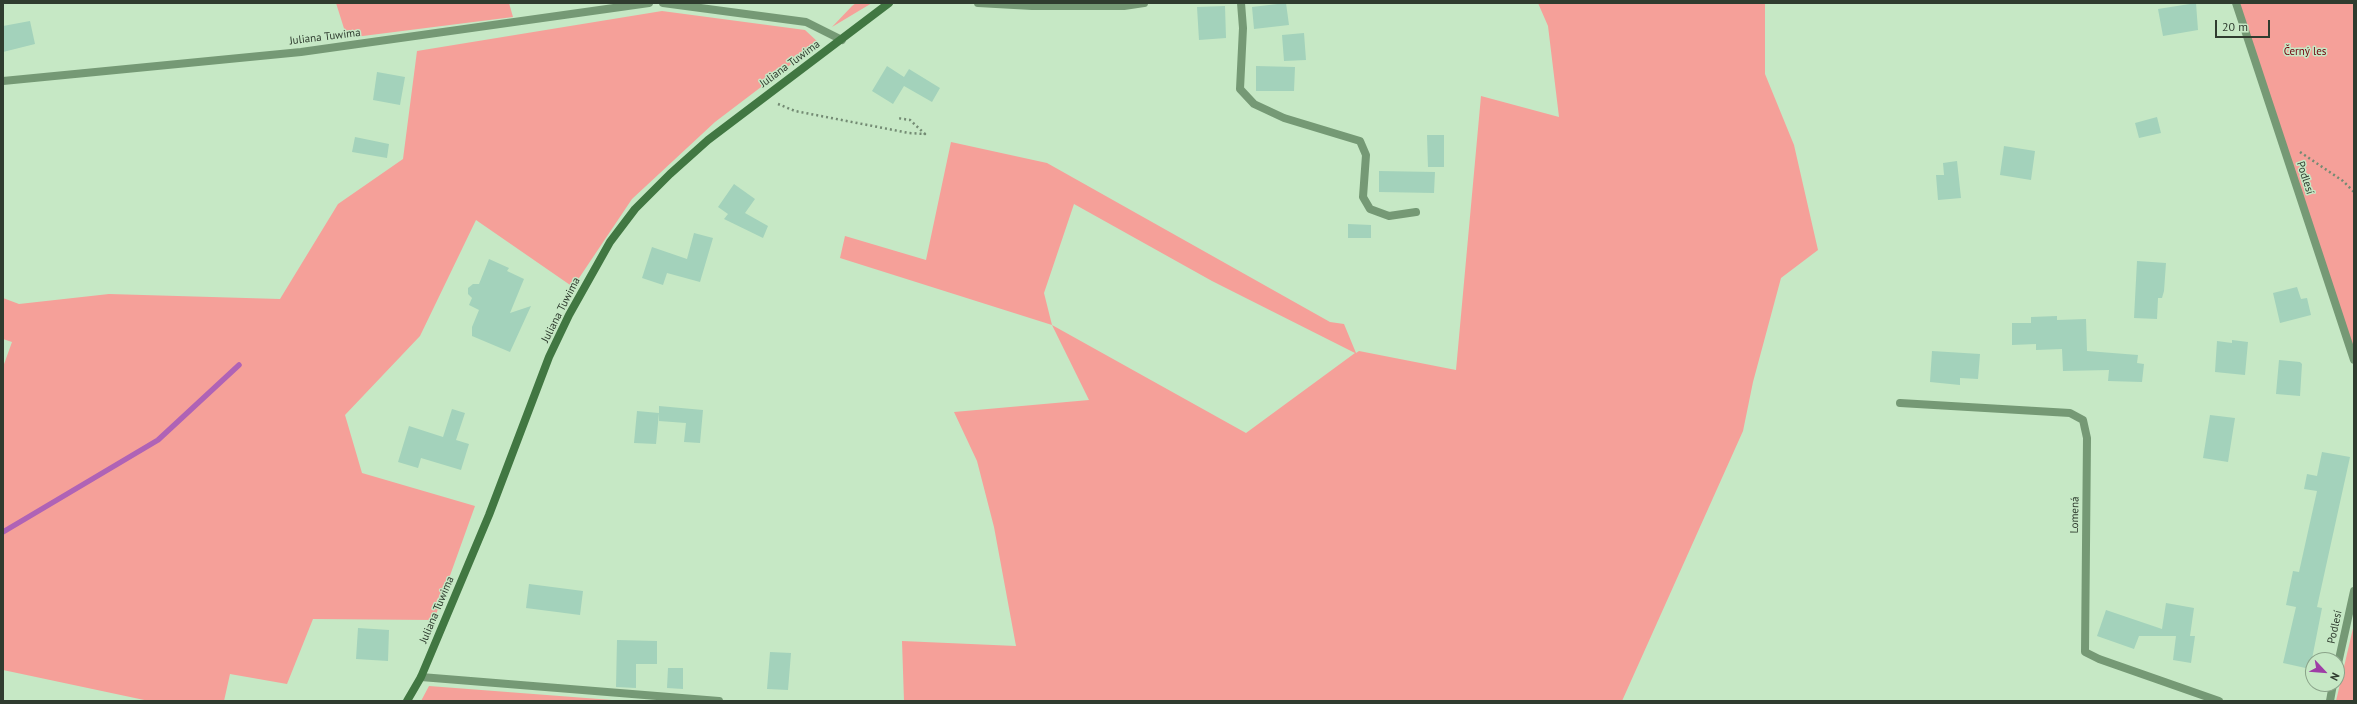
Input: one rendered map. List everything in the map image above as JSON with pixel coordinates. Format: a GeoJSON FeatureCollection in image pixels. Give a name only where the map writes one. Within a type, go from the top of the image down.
{"type":"FeatureCollection","features":[{"type":"Feature","properties":{"kind":"street","name":"Juliana Tuwima"},"geometry":{"type":"LineString","coordinates":[[3,81],[300,52],[649,3]]}},
{"type":"Feature","properties":{"kind":"street","name":"Juliana Tuwima"},"geometry":{"type":"LineString","coordinates":[[663,3],[806,22],[842,40]]}},
{"type":"Feature","properties":{"kind":"street","name":"Juliana Tuwima"},"geometry":{"type":"LineString","coordinates":[[407,701],[421,677],[489,515],[549,357],[591,274],[614,236],[636,209],[665,179],[708,140],[762,98],[842,40],[888,3]]}},
{"type":"Feature","properties":{"kind":"street"},"geometry":{"type":"LineString","coordinates":[[978,3],[1032,6],[1124,6],[1144,3]]}},
{"type":"Feature","properties":{"kind":"street"},"geometry":{"type":"LineString","coordinates":[[1241,3],[1242,28],[1240,90],[1254,104],[1284,118],[1360,141],[1366,155],[1363,197],[1370,209],[1389,216],[1416,212]]}},
{"type":"Feature","properties":{"kind":"street","name":"Podlesí"},"geometry":{"type":"LineString","coordinates":[[2236,3],[2354,360]]}},
{"type":"Feature","properties":{"kind":"street","name":"Lomená"},"geometry":{"type":"LineString","coordinates":[[1900,402],[2070,413],[2083,420],[2087,438],[2085,652],[2099,659],[2219,701]]}},
{"type":"Feature","properties":{"kind":"street","name":"Podlesí"},"geometry":{"type":"LineString","coordinates":[[2341,652],[2354,591]]}},
{"type":"Feature","properties":{"kind":"street"},"geometry":{"type":"LineString","coordinates":[[421,677],[719,701]]}},
{"type":"Feature","properties":{"kind":"path"},"geometry":{"type":"LineString","coordinates":[[762,98],[795,111],[909,133],[924,134],[910,120],[898,118]]}},
{"type":"Feature","properties":{"kind":"path"},"geometry":{"type":"LineString","coordinates":[[2281,139],[2343,181],[2354,192]]}},
{"type":"Feature","properties":{"kind":"green space"},"geometry":{"type":"Polygon","coordinates":[[[336,3],[509,3],[513,17],[347,38],[336,3]]]}},
{"type":"Feature","properties":{"kind":"green space"},"geometry":{"type":"Polygon","coordinates":[[[856,3],[872,3],[832,27],[852,6],[856,3]]]}},
{"type":"Feature","properties":{"kind":"green space"},"geometry":{"type":"Polygon","coordinates":[[[1538,3],[1765,3],[1765,74],[1794,145],[1818,250],[1781,278],[1753,382],[1743,431],[1622,701],[904,701],[902,641],[1016,646],[994,527],[977,461],[954,412],[1089,400],[1052,325],[840,258],[845,236],[926,260],[951,142],[1047,163],[1330,322],[1344,324],[1356,353],[1359,351],[1456,370],[1481,96],[1559,117],[1548,26],[1538,3]],[[1074,204],[1044,293],[1052,325],[1246,433],[1355,353],[1212,281],[1074,204]]]}},
{"type":"Feature","properties":{"kind":"green space","name":"Černý les"},"geometry":{"type":"Polygon","coordinates":[[[2238,3],[2354,3],[2354,359],[2238,3]]]}},
{"type":"Feature","properties":{"kind":"green space"},"geometry":{"type":"Polygon","coordinates":[[[662,11],[805,30],[819,43],[715,122],[632,199],[573,287],[476,220],[420,336],[345,415],[362,473],[475,506],[434,620],[313,619],[287,684],[230,674],[224,701],[149,701],[3,670],[3,367],[12,342],[3,339],[3,298],[19,304],[109,294],[280,299],[338,204],[403,159],[417,51],[662,11]]]}},
{"type":"Feature","properties":{"kind":"green space"},"geometry":{"type":"Polygon","coordinates":[[[2354,624],[2354,701],[2336,701],[2338,692],[2345,692],[2345,662],[2354,624]]]}},
{"type":"Feature","properties":{"kind":"green space"},"geometry":{"type":"Polygon","coordinates":[[[429,686],[625,701],[421,701],[429,686]]]}},
{"type":"Feature","properties":{"kind":"building"},"geometry":{"type":"Polygon","coordinates":[[[1286,3],[1289,25],[1254,29],[1252,7],[1286,3]]]}},
{"type":"Feature","properties":{"kind":"building"},"geometry":{"type":"Polygon","coordinates":[[[2196,3],[2198,30],[2163,36],[2158,9],[2196,3]]]}},
{"type":"Feature","properties":{"kind":"building"},"geometry":{"type":"Polygon","coordinates":[[[1225,6],[1226,38],[1199,40],[1197,7],[1225,6]]]}},
{"type":"Feature","properties":{"kind":"building"},"geometry":{"type":"Polygon","coordinates":[[[30,21],[35,44],[3,52],[3,26],[30,21]]]}},
{"type":"Feature","properties":{"kind":"building"},"geometry":{"type":"Polygon","coordinates":[[[1304,33],[1306,60],[1284,61],[1282,35],[1304,33]]]}},
{"type":"Feature","properties":{"kind":"building"},"geometry":{"type":"Polygon","coordinates":[[[887,66],[904,77],[909,69],[940,88],[932,102],[904,86],[893,104],[872,91],[887,66]]]}},
{"type":"Feature","properties":{"kind":"building"},"geometry":{"type":"Polygon","coordinates":[[[1256,66],[1295,67],[1294,91],[1256,91],[1256,66]]]}},
{"type":"Feature","properties":{"kind":"building"},"geometry":{"type":"Polygon","coordinates":[[[377,72],[405,77],[400,105],[373,100],[377,72]]]}},
{"type":"Feature","properties":{"kind":"building"},"geometry":{"type":"Polygon","coordinates":[[[2157,117],[2161,133],[2139,138],[2135,123],[2157,117]]]}},
{"type":"Feature","properties":{"kind":"building"},"geometry":{"type":"Polygon","coordinates":[[[1427,135],[1444,135],[1444,167],[1428,167],[1427,135]]]}},
{"type":"Feature","properties":{"kind":"building"},"geometry":{"type":"Polygon","coordinates":[[[355,137],[389,144],[387,158],[352,152],[355,137]]]}},
{"type":"Feature","properties":{"kind":"building"},"geometry":{"type":"Polygon","coordinates":[[[2004,146],[2035,151],[2031,180],[2000,175],[2004,146]]]}},
{"type":"Feature","properties":{"kind":"building"},"geometry":{"type":"Polygon","coordinates":[[[1957,161],[1961,198],[1938,200],[1936,175],[1944,175],[1943,163],[1957,161]]]}},
{"type":"Feature","properties":{"kind":"building"},"geometry":{"type":"Polygon","coordinates":[[[1379,171],[1435,172],[1434,193],[1379,192],[1379,171]]]}},
{"type":"Feature","properties":{"kind":"building"},"geometry":{"type":"Polygon","coordinates":[[[734,184],[755,199],[745,213],[768,226],[763,238],[724,219],[728,214],[718,207],[734,184]]]}},
{"type":"Feature","properties":{"kind":"building"},"geometry":{"type":"Polygon","coordinates":[[[1348,224],[1371,225],[1371,238],[1348,238],[1348,224]]]}},
{"type":"Feature","properties":{"kind":"building"},"geometry":{"type":"Polygon","coordinates":[[[694,233],[713,238],[700,282],[667,273],[663,285],[642,278],[652,247],[687,259],[694,233]]]}},
{"type":"Feature","properties":{"kind":"building"},"geometry":{"type":"Polygon","coordinates":[[[489,259],[509,268],[507,271],[524,279],[510,313],[531,306],[510,352],[472,336],[472,327],[479,310],[469,305],[472,298],[468,294],[468,288],[473,284],[479,284],[489,259]]]}},
{"type":"Feature","properties":{"kind":"building"},"geometry":{"type":"Polygon","coordinates":[[[2137,261],[2166,263],[2164,291],[2162,298],[2158,298],[2157,319],[2134,318],[2137,261]]]}},
{"type":"Feature","properties":{"kind":"building"},"geometry":{"type":"Polygon","coordinates":[[[2297,287],[2301,299],[2307,298],[2311,315],[2280,323],[2273,293],[2297,287]]]}},
{"type":"Feature","properties":{"kind":"building"},"geometry":{"type":"Polygon","coordinates":[[[2057,316],[2057,320],[2086,319],[2087,351],[2138,355],[2137,363],[2144,364],[2142,382],[2108,381],[2109,370],[2063,371],[2062,349],[2036,350],[2036,344],[2012,345],[2012,323],[2031,323],[2031,317],[2057,316]]]}},
{"type":"Feature","properties":{"kind":"building"},"geometry":{"type":"Polygon","coordinates":[[[2232,340],[2248,342],[2245,375],[2215,372],[2217,341],[2232,343],[2232,340]]]}},
{"type":"Feature","properties":{"kind":"building"},"geometry":{"type":"Polygon","coordinates":[[[1932,351],[1980,354],[1978,379],[1960,378],[1960,385],[1930,382],[1932,351]]]}},
{"type":"Feature","properties":{"kind":"building"},"geometry":{"type":"Polygon","coordinates":[[[2279,360],[2300,362],[2302,364],[2300,396],[2276,394],[2279,360]]]}},
{"type":"Feature","properties":{"kind":"building"},"geometry":{"type":"Polygon","coordinates":[[[659,406],[703,410],[700,443],[684,442],[686,423],[659,421],[659,406]]]}},
{"type":"Feature","properties":{"kind":"building"},"geometry":{"type":"Polygon","coordinates":[[[452,409],[465,413],[456,440],[469,444],[461,470],[421,458],[418,468],[398,462],[409,426],[443,437],[452,409]]]}},
{"type":"Feature","properties":{"kind":"building"},"geometry":{"type":"Polygon","coordinates":[[[637,411],[659,413],[656,444],[634,443],[637,411]]]}},
{"type":"Feature","properties":{"kind":"building"},"geometry":{"type":"Polygon","coordinates":[[[2210,415],[2235,418],[2228,462],[2203,458],[2210,415]]]}},
{"type":"Feature","properties":{"kind":"building"},"geometry":{"type":"Polygon","coordinates":[[[2322,452],[2350,457],[2317,607],[2322,608],[2313,652],[2305,652],[2305,668],[2283,663],[2296,607],[2286,605],[2293,571],[2299,572],[2317,491],[2304,489],[2307,474],[2317,476],[2322,452]]]}},
{"type":"Feature","properties":{"kind":"building"},"geometry":{"type":"Polygon","coordinates":[[[529,584],[583,591],[580,615],[526,608],[529,584]]]}},
{"type":"Feature","properties":{"kind":"building"},"geometry":{"type":"Polygon","coordinates":[[[2166,603],[2194,608],[2190,636],[2195,636],[2191,663],[2173,660],[2176,636],[2139,636],[2134,649],[2097,636],[2106,610],[2162,629],[2166,603]]]}},
{"type":"Feature","properties":{"kind":"building"},"geometry":{"type":"Polygon","coordinates":[[[358,628],[389,630],[388,661],[356,659],[358,628]]]}},
{"type":"Feature","properties":{"kind":"building"},"geometry":{"type":"Polygon","coordinates":[[[617,640],[657,641],[657,664],[636,664],[636,688],[616,687],[617,640]]]}},
{"type":"Feature","properties":{"kind":"building"},"geometry":{"type":"Polygon","coordinates":[[[770,652],[791,653],[788,690],[767,689],[770,652]]]}},
{"type":"Feature","properties":{"kind":"building"},"geometry":{"type":"Polygon","coordinates":[[[668,668],[683,668],[683,689],[667,688],[668,668]]]}},
{"type":"Feature","properties":{"kind":"waterway"},"geometry":{"type":"LineString","coordinates":[[3,532],[158,440],[239,365]]}}]}
